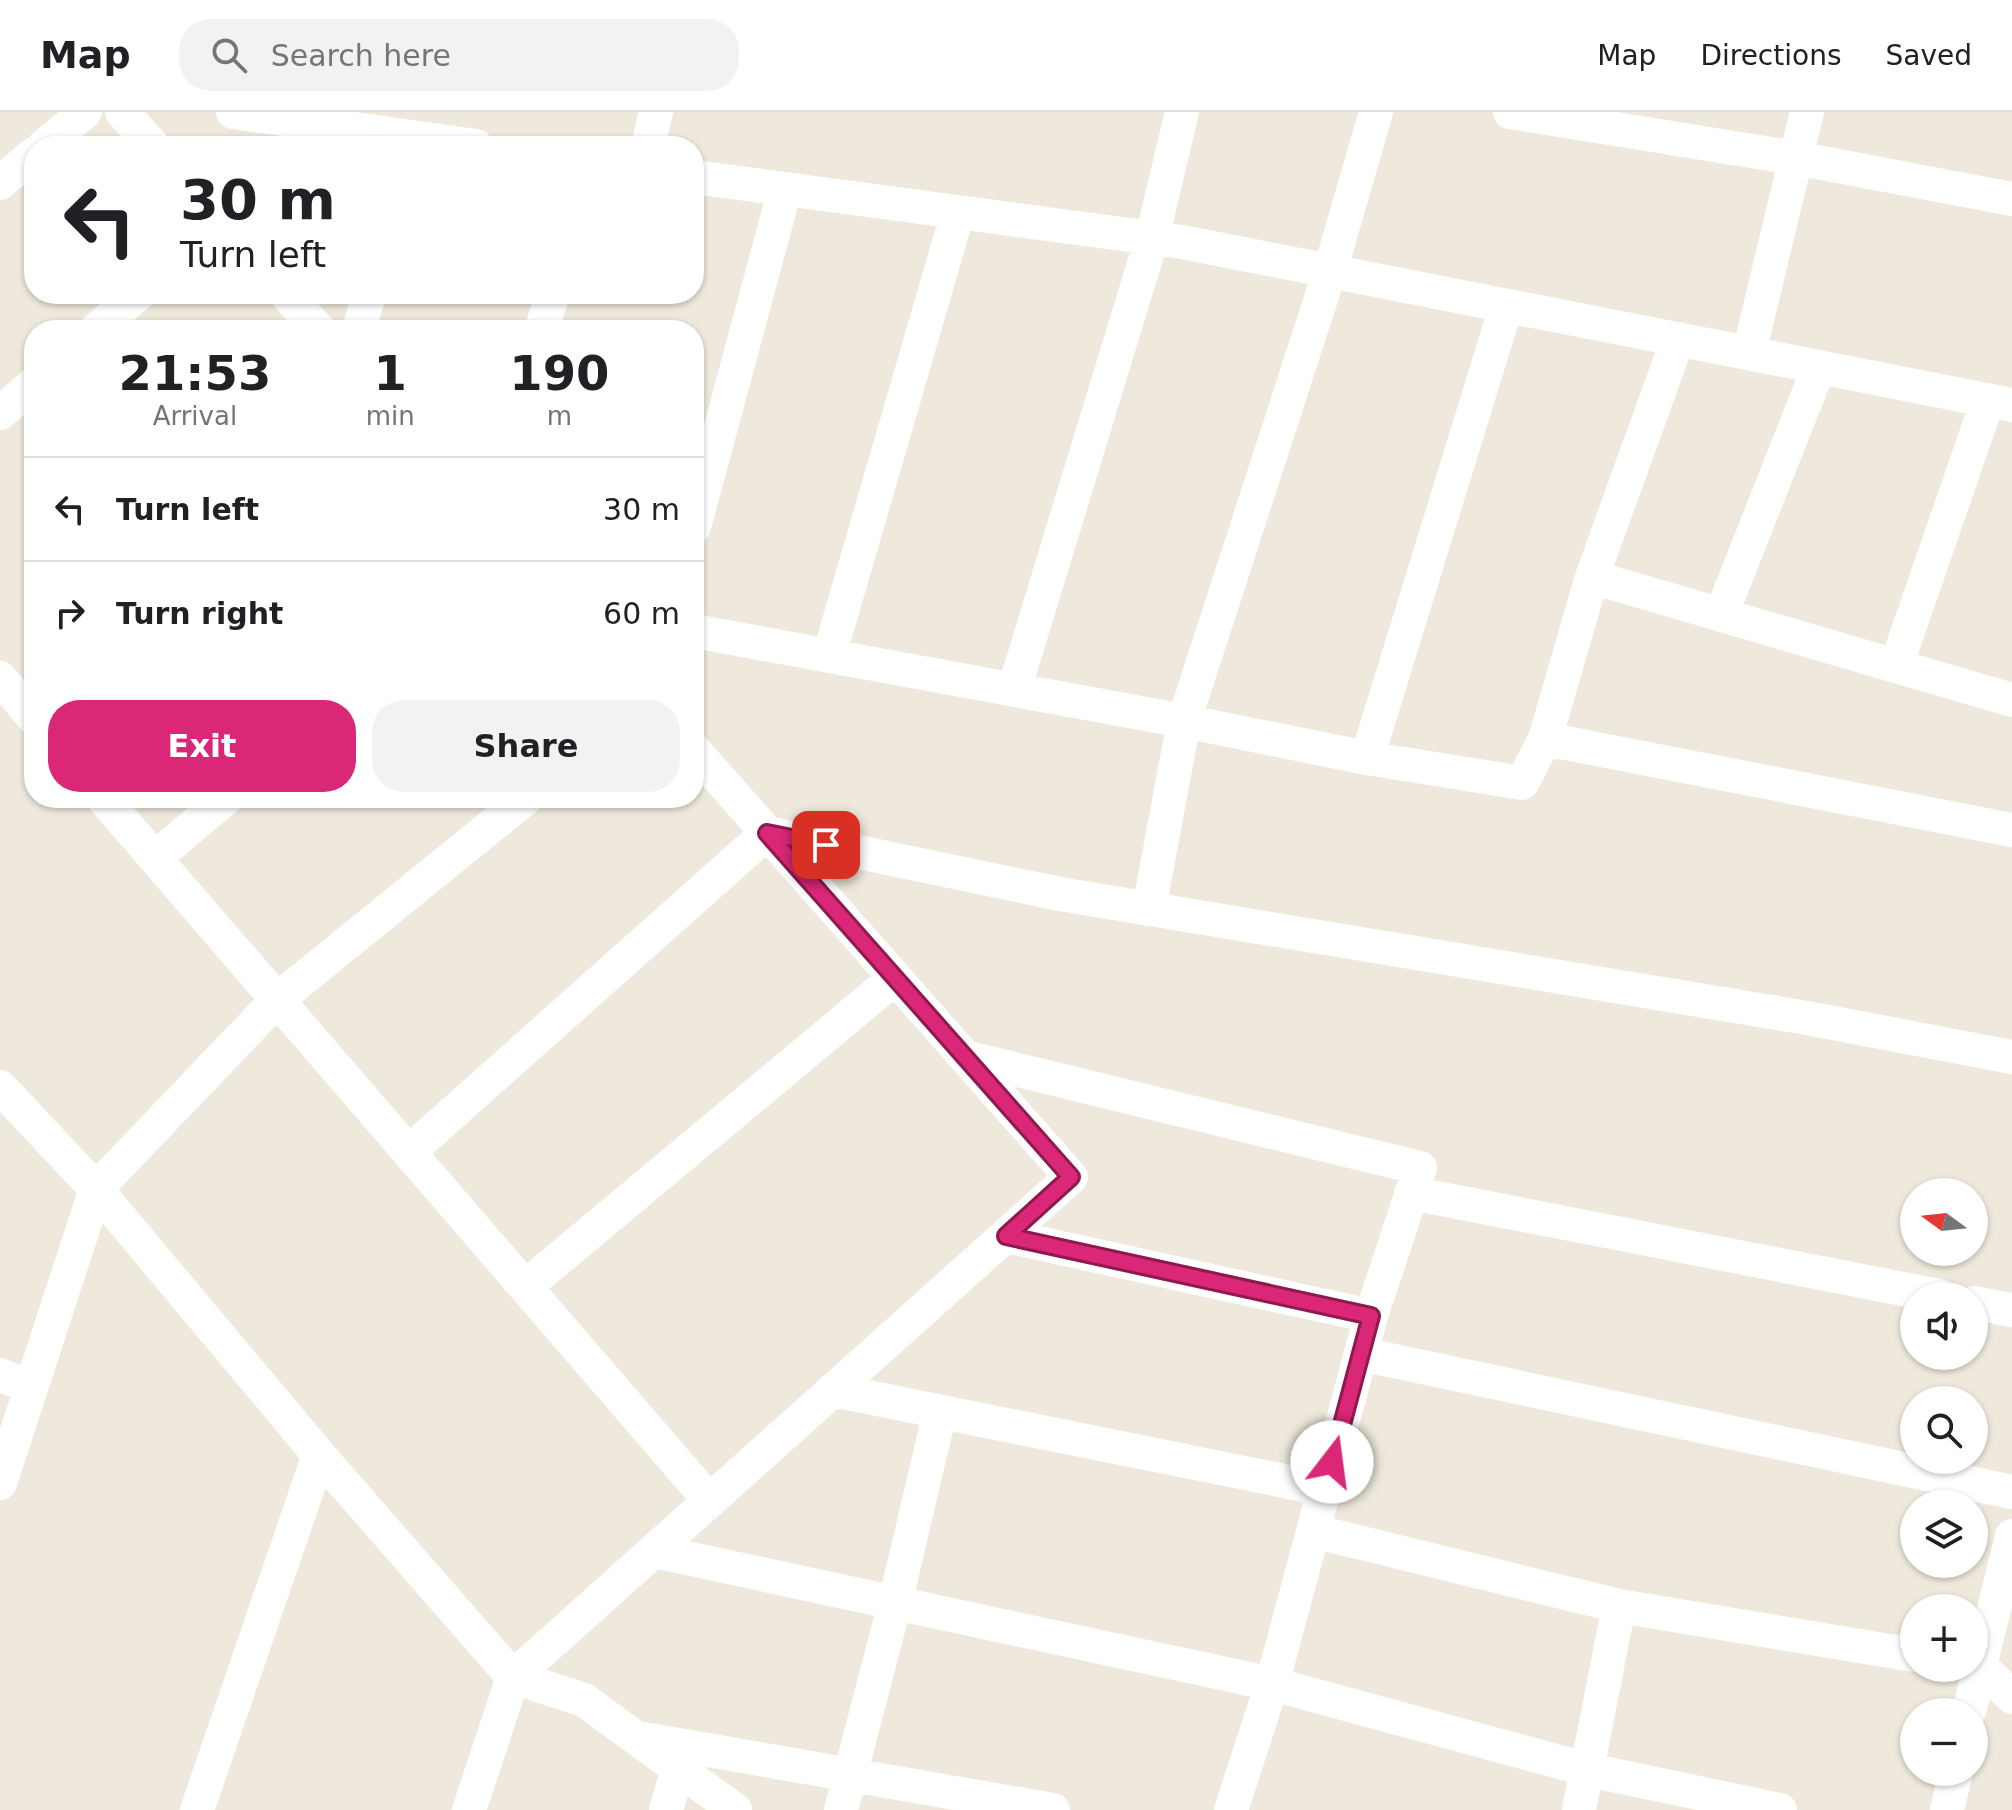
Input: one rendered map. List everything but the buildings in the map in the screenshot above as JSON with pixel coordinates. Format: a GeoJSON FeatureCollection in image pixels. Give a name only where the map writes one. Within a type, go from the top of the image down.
{"type":"FeatureCollection","features":[{"type":"Feature","properties":{"kind":"street"},"geometry":{"type":"LineString","coordinates":[[56,136],[85,112]]}},
{"type":"Feature","properties":{"kind":"street"},"geometry":{"type":"LineString","coordinates":[[122,112],[144,136]]}},
{"type":"Feature","properties":{"kind":"street"},"geometry":{"type":"LineString","coordinates":[[233,112],[379,136]]}},
{"type":"Feature","properties":{"kind":"street"},"geometry":{"type":"LineString","coordinates":[[650,136],[656,112]]}},
{"type":"Feature","properties":{"kind":"street"},"geometry":{"type":"LineString","coordinates":[[1014,690],[1152,238],[1182,112]]}},
{"type":"Feature","properties":{"kind":"street"},"geometry":{"type":"LineString","coordinates":[[1149,909],[1184,721],[1330,271],[1376,112]]}},
{"type":"Feature","properties":{"kind":"street"},"geometry":{"type":"LineString","coordinates":[[1510,112],[1796,158],[2012,199]]}},
{"type":"Feature","properties":{"kind":"street"},"geometry":{"type":"LineString","coordinates":[[1749,353],[1807,112]]}},
{"type":"Feature","properties":{"kind":"street"},"geometry":{"type":"LineString","coordinates":[[0,183],[24,163]]}},
{"type":"Feature","properties":{"kind":"street"},"geometry":{"type":"LineString","coordinates":[[704,178],[1152,238],[2000,403],[1896,666]]}},
{"type":"Feature","properties":{"kind":"street"},"geometry":{"type":"LineString","coordinates":[[704,490],[785,189]]}},
{"type":"Feature","properties":{"kind":"street"},"geometry":{"type":"LineString","coordinates":[[829,656],[958,212]]}},
{"type":"Feature","properties":{"kind":"street"},"geometry":{"type":"LineString","coordinates":[[108,320],[126,304]]}},
{"type":"Feature","properties":{"kind":"street"},"geometry":{"type":"LineString","coordinates":[[295,304],[310,320]]}},
{"type":"Feature","properties":{"kind":"street"},"geometry":{"type":"LineString","coordinates":[[1367,758],[1506,307]]}},
{"type":"Feature","properties":{"kind":"street"},"geometry":{"type":"LineString","coordinates":[[704,633],[1184,721],[1367,758],[1522,783],[1545,739],[1592,577],[1678,339]]}},
{"type":"Feature","properties":{"kind":"street"},"geometry":{"type":"LineString","coordinates":[[1721,615],[1819,367]]}},
{"type":"Feature","properties":{"kind":"street"},"geometry":{"type":"LineString","coordinates":[[0,413],[24,393]]}},
{"type":"Feature","properties":{"kind":"street"},"geometry":{"type":"LineString","coordinates":[[1592,577],[2012,700]]}},
{"type":"Feature","properties":{"kind":"street"},"geometry":{"type":"LineString","coordinates":[[0,678],[24,706]]}},
{"type":"Feature","properties":{"kind":"street"},"geometry":{"type":"LineString","coordinates":[[1545,739],[2012,830]]}},
{"type":"Feature","properties":{"kind":"street"},"geometry":{"type":"LineString","coordinates":[[469,1810],[513,1677],[1071,1177],[704,761]]}},
{"type":"Feature","properties":{"kind":"street"},"geometry":{"type":"LineString","coordinates":[[112,808],[710,1501]]}},
{"type":"Feature","properties":{"kind":"street"},"geometry":{"type":"LineString","coordinates":[[155,858],[214,808]]}},
{"type":"Feature","properties":{"kind":"street"},"geometry":{"type":"LineString","coordinates":[[0,1483],[16,1381],[96,1189],[277,1000],[514,808]]}},
{"type":"Feature","properties":{"kind":"street"},"geometry":{"type":"LineString","coordinates":[[767,833],[1060,894],[1807,1018],[2012,1057]]}},
{"type":"Feature","properties":{"kind":"street"},"geometry":{"type":"LineString","coordinates":[[409,1152],[767,833]]}},
{"type":"Feature","properties":{"kind":"street"},"geometry":{"type":"LineString","coordinates":[[525,1287],[895,978]]}},
{"type":"Feature","properties":{"kind":"street"},"geometry":{"type":"LineString","coordinates":[[965,1057],[1420,1168],[1371,1316],[1272,1684],[1231,1810]]}},
{"type":"Feature","properties":{"kind":"street"},"geometry":{"type":"LineString","coordinates":[[0,1087],[96,1189],[319,1455],[513,1677],[584,1700],[735,1810]]}},
{"type":"Feature","properties":{"kind":"street"},"geometry":{"type":"LineString","coordinates":[[1411,1193],[1900,1288]]}},
{"type":"Feature","properties":{"kind":"street"},"geometry":{"type":"LineString","coordinates":[[1006,1236],[1371,1316]]}},
{"type":"Feature","properties":{"kind":"street"},"geometry":{"type":"LineString","coordinates":[[1988,1306],[2012,1310]]}},
{"type":"Feature","properties":{"kind":"street"},"geometry":{"type":"LineString","coordinates":[[1361,1354],[2012,1492]]}},
{"type":"Feature","properties":{"kind":"street"},"geometry":{"type":"LineString","coordinates":[[833,1390],[1324,1489]]}},
{"type":"Feature","properties":{"kind":"street"},"geometry":{"type":"LineString","coordinates":[[841,1810],[895,1603],[940,1412]]}},
{"type":"Feature","properties":{"kind":"street"},"geometry":{"type":"LineString","coordinates":[[197,1810],[319,1455]]}},
{"type":"Feature","properties":{"kind":"street"},"geometry":{"type":"LineString","coordinates":[[1313,1531],[1619,1606],[1900,1653]]}},
{"type":"Feature","properties":{"kind":"street"},"geometry":{"type":"LineString","coordinates":[[1988,1625],[2012,1536]]}},
{"type":"Feature","properties":{"kind":"street"},"geometry":{"type":"LineString","coordinates":[[654,1551],[1272,1684],[1589,1770],[1780,1810]]}},
{"type":"Feature","properties":{"kind":"street"},"geometry":{"type":"LineString","coordinates":[[1579,1810],[1619,1606]]}},
{"type":"Feature","properties":{"kind":"street"},"geometry":{"type":"LineString","coordinates":[[1988,1676],[2012,1697]]}},
{"type":"Feature","properties":{"kind":"street"},"geometry":{"type":"LineString","coordinates":[[635,1737],[1053,1810]]}},
{"type":"Feature","properties":{"kind":"street"},"geometry":{"type":"LineString","coordinates":[[666,1810],[678,1769]]}},
{"type":"Feature","properties":{"kind":"street"},"geometry":{"type":"LineString","coordinates":[[1947,1810],[1953,1786]]}},
{"type":"Feature","properties":{"kind":"route"},"geometry":{"type":"LineString","coordinates":[[826,845],[767,833],[1071,1177],[1006,1236],[1371,1316],[1332,1462]]}}]}
